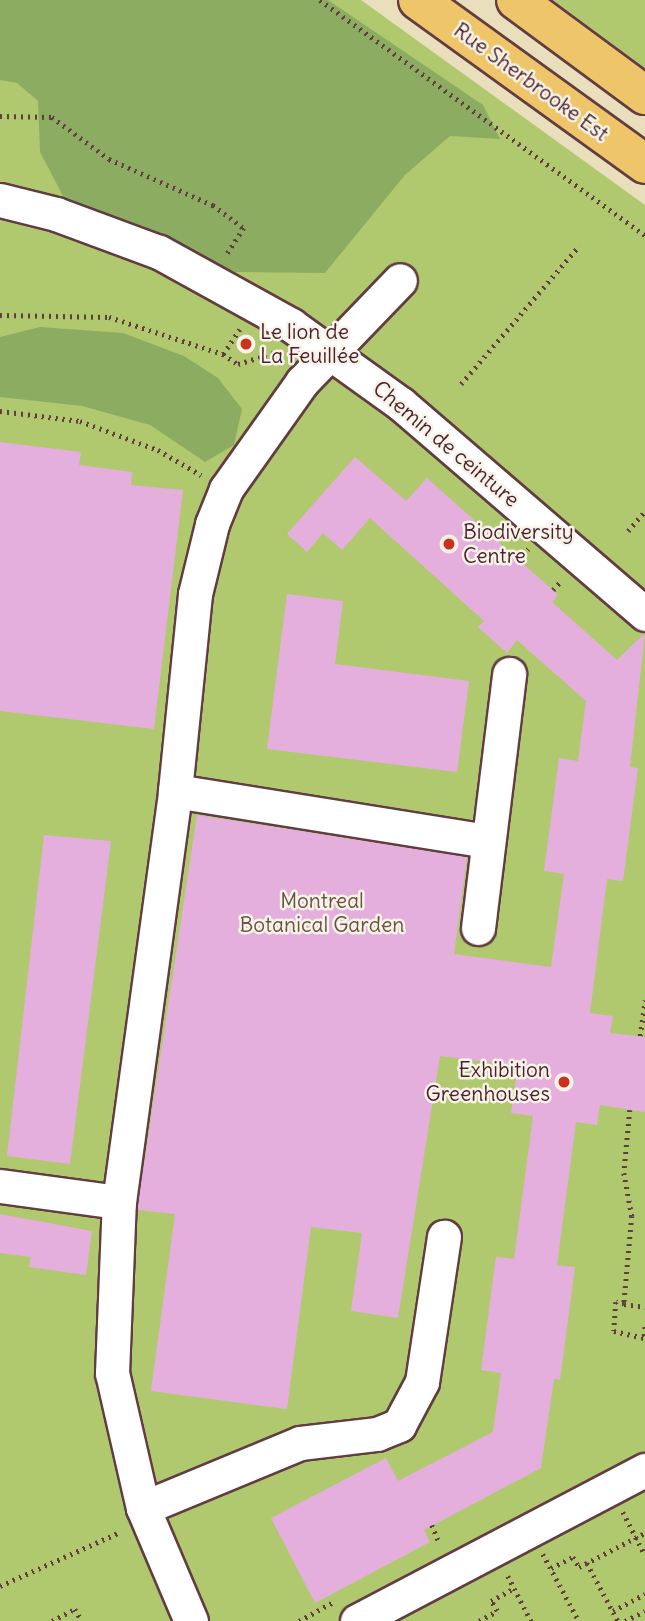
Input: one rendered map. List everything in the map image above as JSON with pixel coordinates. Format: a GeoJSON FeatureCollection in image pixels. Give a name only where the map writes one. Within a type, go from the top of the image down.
{"type":"FeatureCollection","features":[{"type":"Feature","properties":{"kind":"main road","name":"Rue Sherbrooke Est"},"geometry":{"type":"LineString","coordinates":[[418,0],[645,164]]}},
{"type":"Feature","properties":{"kind":"main road"},"geometry":{"type":"LineString","coordinates":[[516,0],[645,95]]}},
{"type":"Feature","properties":{"kind":"lane","name":"Chemin de ceinture"},"geometry":{"type":"LineString","coordinates":[[0,200],[90,225],[182,262],[320,345],[412,413],[645,614]]}},
{"type":"Feature","properties":{"kind":"lane"},"geometry":{"type":"LineString","coordinates":[[191,1621],[138,1517],[111,1373],[119,1202],[175,791],[195,594],[212,524],[226,489],[302,382],[320,345],[400,280]]}},
{"type":"Feature","properties":{"kind":"lane"},"geometry":{"type":"LineString","coordinates":[[478,928],[509,674]]}},
{"type":"Feature","properties":{"kind":"lane"},"geometry":{"type":"LineString","coordinates":[[175,791],[488,841]]}},
{"type":"Feature","properties":{"kind":"lane"},"geometry":{"type":"LineString","coordinates":[[0,1186],[119,1202]]}},
{"type":"Feature","properties":{"kind":"lane"},"geometry":{"type":"LineString","coordinates":[[138,1517],[300,1443],[377,1434],[399,1425],[422,1382],[444,1237]]}},
{"type":"Feature","properties":{"kind":"lane"},"geometry":{"type":"LineString","coordinates":[[357,1621],[645,1470]]}},
{"type":"Feature","properties":{"kind":"path"},"geometry":{"type":"LineString","coordinates":[[320,0],[645,235]]}},
{"type":"Feature","properties":{"kind":"path"},"geometry":{"type":"LineString","coordinates":[[0,116],[52,117],[100,154],[213,205],[244,228]]}},
{"type":"Feature","properties":{"kind":"path"},"geometry":{"type":"LineString","coordinates":[[461,384],[579,246]]}},
{"type":"Feature","properties":{"kind":"path"},"geometry":{"type":"LineString","coordinates":[[1,314],[109,317],[223,354],[238,364],[320,345]]}},
{"type":"Feature","properties":{"kind":"path"},"geometry":{"type":"LineString","coordinates":[[0,411],[80,421],[158,450],[226,489]]}},
{"type":"Feature","properties":{"kind":"path"},"geometry":{"type":"LineString","coordinates":[[628,531],[645,511]]}},
{"type":"Feature","properties":{"kind":"path"},"geometry":{"type":"LineString","coordinates":[[517,560],[527,550]]}},
{"type":"Feature","properties":{"kind":"path"},"geometry":{"type":"LineString","coordinates":[[553,590],[560,582]]}},
{"type":"Feature","properties":{"kind":"path"},"geometry":{"type":"LineString","coordinates":[[640,1036],[645,1000]]}},
{"type":"Feature","properties":{"kind":"path"},"geometry":{"type":"LineString","coordinates":[[624,1304],[632,1216],[624,1173],[630,1110]]}},
{"type":"Feature","properties":{"kind":"path"},"geometry":{"type":"LineString","coordinates":[[645,1307],[616,1302],[614,1331],[644,1337],[645,1324]]}},
{"type":"Feature","properties":{"kind":"path"},"geometry":{"type":"LineString","coordinates":[[618,1504],[645,1555]]}},
{"type":"Feature","properties":{"kind":"path"},"geometry":{"type":"LineString","coordinates":[[0,1586],[138,1517]]}},
{"type":"Feature","properties":{"kind":"path"},"geometry":{"type":"LineString","coordinates":[[551,1568],[573,1557],[579,1567],[645,1533]]}},
{"type":"Feature","properties":{"kind":"path"},"geometry":{"type":"LineString","coordinates":[[538,1544],[579,1621]]}},
{"type":"Feature","properties":{"kind":"path"},"geometry":{"type":"LineString","coordinates":[[501,1563],[531,1621]]}},
{"type":"Feature","properties":{"kind":"path"},"geometry":{"type":"LineString","coordinates":[[587,1563],[618,1621]]}},
{"type":"Feature","properties":{"kind":"path"},"geometry":{"type":"LineString","coordinates":[[479,1621],[497,1611],[491,1601],[514,1588]]}},
{"type":"Feature","properties":{"kind":"path"},"geometry":{"type":"LineString","coordinates":[[612,1611],[645,1594]]}},
{"type":"Feature","properties":{"kind":"path"},"geometry":{"type":"LineString","coordinates":[[52,1621],[75,1609],[82,1621]]}},
{"type":"Feature","properties":{"kind":"path"},"geometry":{"type":"LineString","coordinates":[[625,1621],[645,1611]]}},
{"type":"Feature","properties":{"kind":"path"},"geometry":{"type":"LineString","coordinates":[[489,1615],[492,1621]]}},
{"type":"Feature","properties":{"kind":"green space","name":"Montreal Botanical Garden"},"geometry":{"type":"Polygon","coordinates":[[[0,0],[361,0],[645,205],[645,1621],[0,1621],[0,0]]]}},
{"type":"Feature","properties":{"kind":"green space"},"geometry":{"type":"Polygon","coordinates":[[[0,0],[328,0],[483,105],[500,139],[450,136],[405,175],[325,273],[236,272],[63,196],[40,152],[38,101],[17,83],[0,80],[0,0]]]}},
{"type":"Feature","properties":{"kind":"green space"},"geometry":{"type":"Polygon","coordinates":[[[553,0],[645,0],[645,68],[553,0]]]}},
{"type":"Feature","properties":{"kind":"green space"},"geometry":{"type":"Polygon","coordinates":[[[40,327],[123,333],[184,356],[218,378],[242,409],[234,445],[205,462],[150,425],[82,406],[0,397],[0,337],[40,327]]]}},
{"type":"Feature","properties":{"kind":"building"},"geometry":{"type":"Polygon","coordinates":[[[0,442],[81,452],[79,465],[132,472],[131,485],[183,490],[154,729],[0,711],[0,442]]]}},
{"type":"Feature","properties":{"kind":"building"},"geometry":{"type":"Polygon","coordinates":[[[355,457],[406,501],[427,478],[558,595],[552,602],[617,660],[645,633],[630,767],[638,768],[623,881],[607,879],[590,1013],[613,1016],[610,1033],[645,1037],[645,1112],[600,1105],[597,1125],[576,1122],[557,1265],[575,1267],[560,1380],[554,1379],[541,1468],[424,1530],[430,1542],[315,1603],[271,1518],[386,1458],[398,1481],[493,1432],[501,1373],[481,1370],[496,1257],[514,1259],[533,1116],[511,1113],[518,1066],[440,1056],[398,1318],[351,1311],[362,1233],[311,1227],[287,1409],[151,1391],[175,1214],[138,1210],[138,1204],[197,815],[467,857],[454,954],[551,967],[564,874],[544,871],[559,758],[578,761],[586,701],[517,640],[507,653],[478,627],[484,621],[370,518],[342,550],[323,533],[307,552],[287,534],[355,457]]]}},
{"type":"Feature","properties":{"kind":"building"},"geometry":{"type":"Polygon","coordinates":[[[287,594],[343,601],[335,664],[469,681],[457,772],[267,749],[287,594]]]}},
{"type":"Feature","properties":{"kind":"building"},"geometry":{"type":"Polygon","coordinates":[[[44,835],[111,841],[70,1164],[7,1156],[44,835]]]}},
{"type":"Feature","properties":{"kind":"building"},"geometry":{"type":"Polygon","coordinates":[[[0,1214],[92,1231],[86,1275],[29,1267],[31,1257],[0,1253],[0,1214]]]}},
{"type":"Feature","properties":{"kind":"place","name":"Le lion de La Feuillée"},"geometry":{"type":"Point","coordinates":[246,344]}},
{"type":"Feature","properties":{"kind":"place","name":"Biodiversity Centre"},"geometry":{"type":"Point","coordinates":[449,544]}},
{"type":"Feature","properties":{"kind":"place","name":"Exhibition Greenhouses"},"geometry":{"type":"Point","coordinates":[564,1082]}}]}
